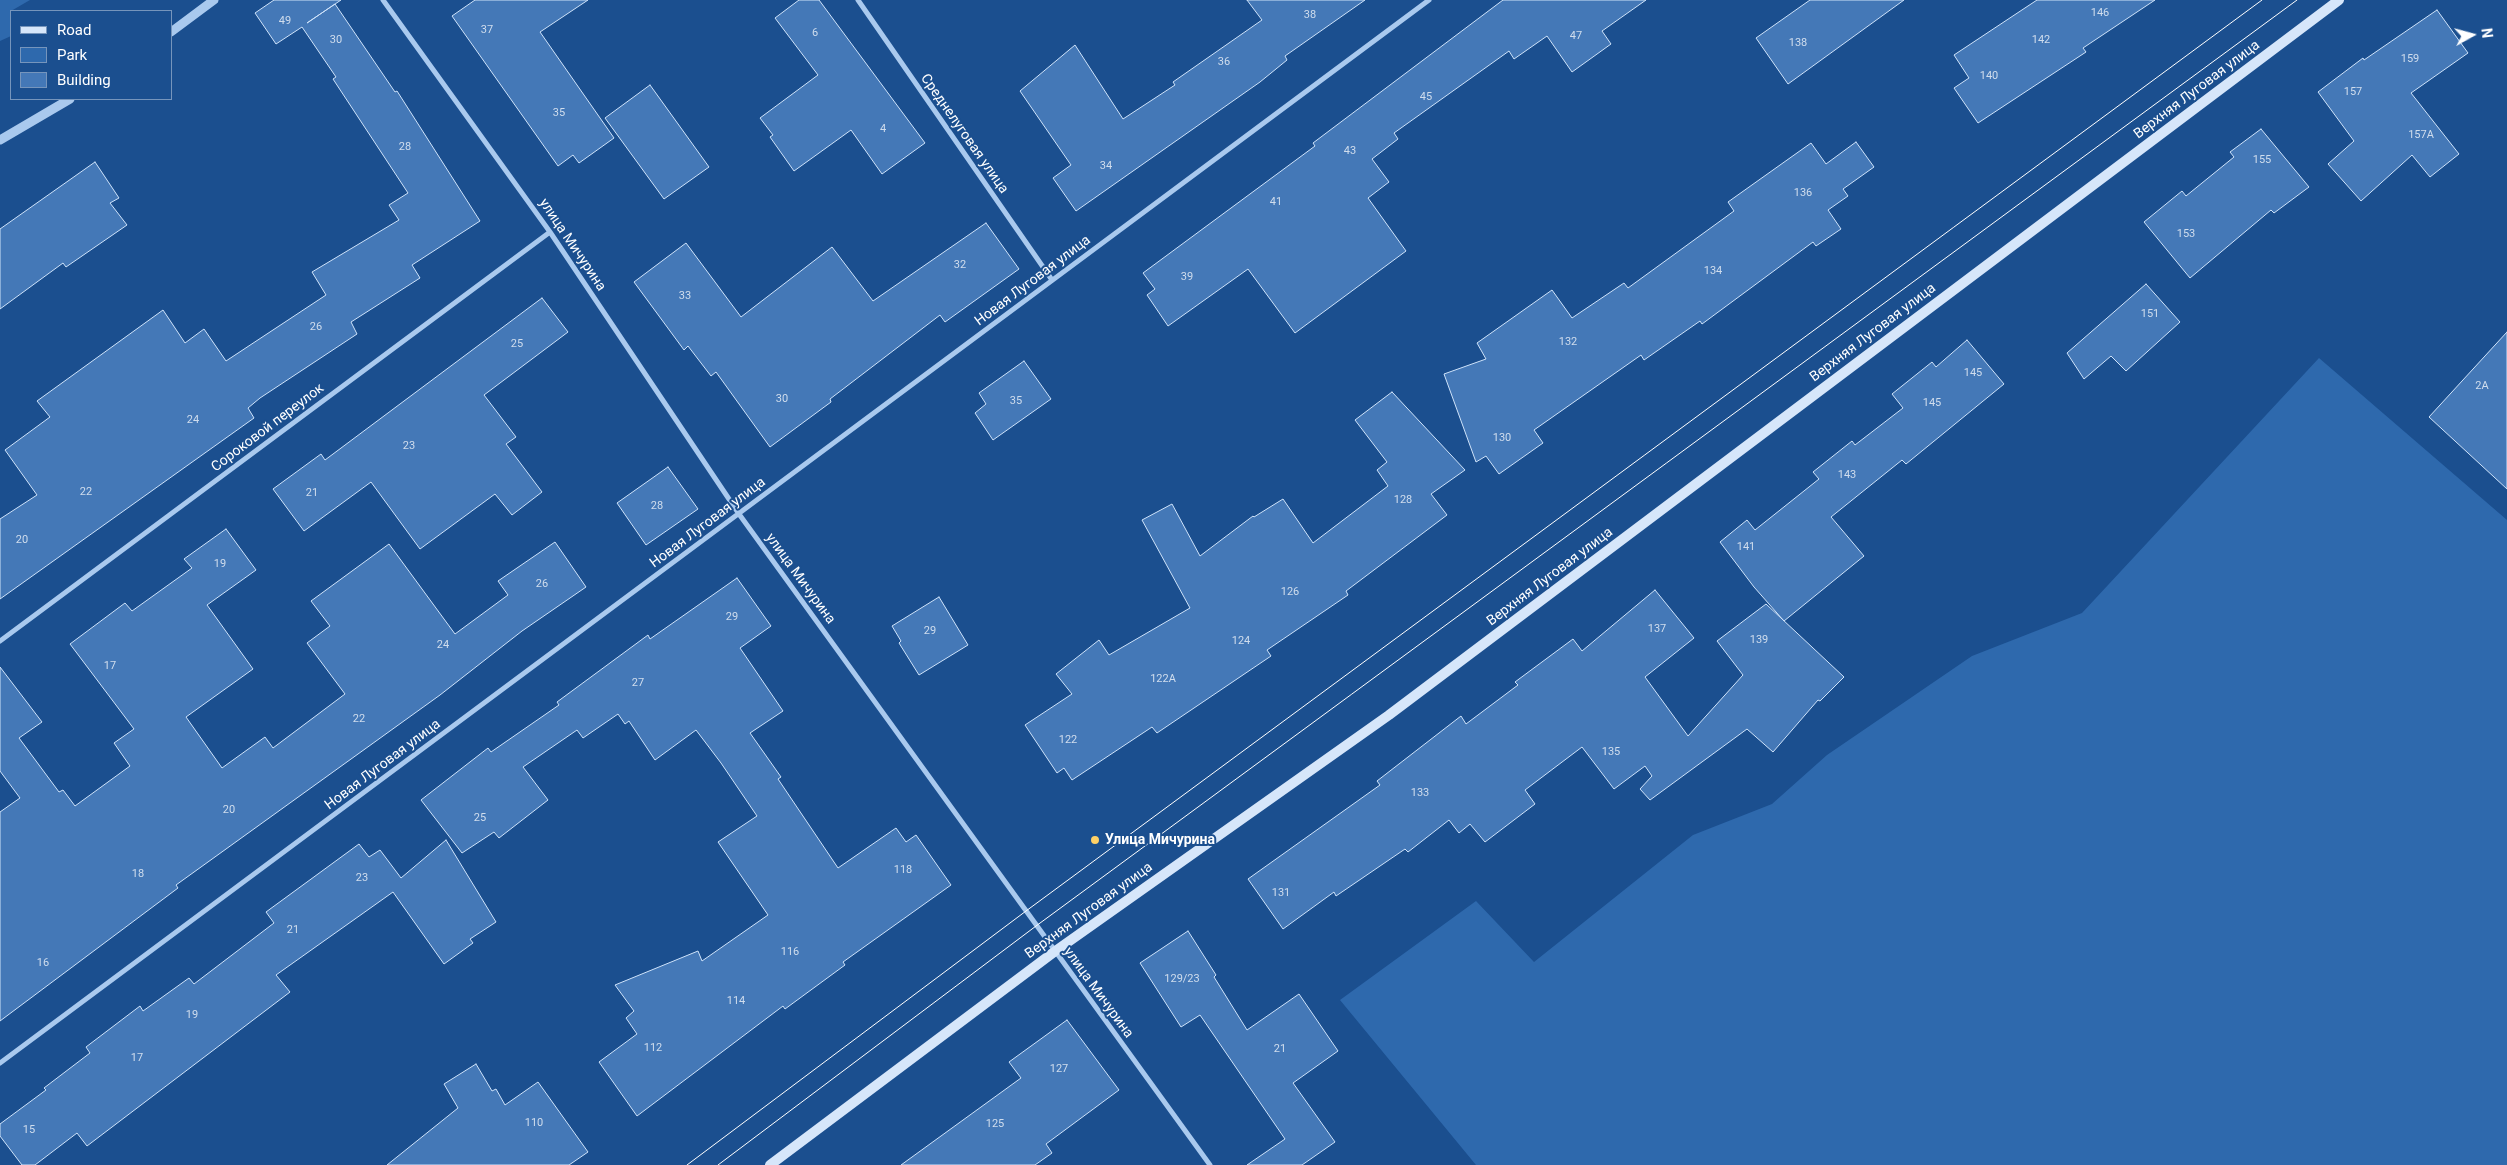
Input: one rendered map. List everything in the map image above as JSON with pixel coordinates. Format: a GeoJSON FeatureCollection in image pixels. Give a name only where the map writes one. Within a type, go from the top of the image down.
{"type":"FeatureCollection","features":[{"type":"Feature","properties":{"kind":"main road","name":"Верхняя Луговая улица"},"geometry":{"type":"LineString","coordinates":[[770,1165],[1054,952],[1389,715],[2338,0]]}},
{"type":"Feature","properties":{"kind":"street"},"geometry":{"type":"LineString","coordinates":[[172,31],[214,0]]}},
{"type":"Feature","properties":{"kind":"street","name":"улица Мичурина"},"geometry":{"type":"LineString","coordinates":[[383,0],[550,232],[739,514],[1054,952],[1210,1165]]}},
{"type":"Feature","properties":{"kind":"street","name":"Среднелуговая улица"},"geometry":{"type":"LineString","coordinates":[[858,0],[1052,280]]}},
{"type":"Feature","properties":{"kind":"street","name":"Новая Луговая улица"},"geometry":{"type":"LineString","coordinates":[[0,1063],[1429,0]]}},
{"type":"Feature","properties":{"kind":"street"},"geometry":{"type":"LineString","coordinates":[[0,140],[68,100]]}},
{"type":"Feature","properties":{"kind":"street","name":"Сороковой переулок"},"geometry":{"type":"LineString","coordinates":[[0,641],[550,232]]}},
{"type":"Feature","properties":{"kind":"green space"},"geometry":{"type":"Polygon","coordinates":[[[0,0],[30,0],[10,10],[10,36],[0,41],[0,0]]]}},
{"type":"Feature","properties":{"kind":"green space"},"geometry":{"type":"Polygon","coordinates":[[[2319,358],[2507,520],[2507,1165],[1476,1165],[1340,1000],[1476,901],[1534,962],[1693,835],[1772,804],[1827,755],[1972,656],[2082,613],[2319,358]]]}},
{"type":"Feature","properties":{"kind":"building"},"geometry":{"type":"Polygon","coordinates":[[[274,0],[341,0],[335,4],[395,92],[397,91],[480,221],[412,265],[420,278],[351,322],[357,334],[260,398],[248,408],[254,418],[0,599],[0,519],[37,495],[5,450],[50,417],[37,401],[163,310],[185,343],[204,329],[226,361],[326,295],[312,272],[399,220],[389,205],[408,193],[333,79],[336,77],[302,27],[276,44],[255,13],[274,0]]]}},
{"type":"Feature","properties":{"kind":"building"},"geometry":{"type":"Polygon","coordinates":[[[475,0],[588,0],[540,32],[614,138],[579,163],[573,155],[558,166],[452,16],[475,0]]]}},
{"type":"Feature","properties":{"kind":"building"},"geometry":{"type":"Polygon","coordinates":[[[799,0],[819,0],[925,143],[882,174],[851,130],[794,171],[770,137],[773,135],[760,118],[818,75],[775,18],[799,0]]]}},
{"type":"Feature","properties":{"kind":"building"},"geometry":{"type":"Polygon","coordinates":[[[1247,0],[1365,0],[1285,56],[1287,60],[1260,82],[1076,211],[1053,178],[1071,165],[1020,91],[1075,45],[1123,119],[1175,85],[1173,82],[1262,20],[1247,0]]]}},
{"type":"Feature","properties":{"kind":"building"},"geometry":{"type":"Polygon","coordinates":[[[1503,0],[1646,0],[1602,31],[1611,44],[1572,72],[1547,36],[1514,59],[1509,51],[1394,133],[1398,139],[1372,159],[1389,182],[1368,198],[1406,251],[1295,333],[1248,269],[1168,326],[1147,295],[1155,289],[1143,273],[1315,146],[1313,143],[1503,0]]]}},
{"type":"Feature","properties":{"kind":"building"},"geometry":{"type":"Polygon","coordinates":[[[1810,0],[1904,0],[1788,84],[1756,38],[1810,0]]]}},
{"type":"Feature","properties":{"kind":"building"},"geometry":{"type":"Polygon","coordinates":[[[2037,0],[2155,0],[2083,48],[2086,52],[1978,123],[1954,88],[1969,78],[1954,55],[2037,0]]]}},
{"type":"Feature","properties":{"kind":"building"},"geometry":{"type":"Polygon","coordinates":[[[2437,10],[2468,53],[2411,93],[2459,154],[2430,177],[2412,155],[2361,201],[2328,164],[2354,141],[2318,92],[2363,58],[2364,60],[2437,10]]]}},
{"type":"Feature","properties":{"kind":"building"},"geometry":{"type":"Polygon","coordinates":[[[650,85],[709,167],[664,199],[605,118],[650,85]]]}},
{"type":"Feature","properties":{"kind":"building"},"geometry":{"type":"Polygon","coordinates":[[[2261,129],[2309,187],[2274,213],[2271,210],[2190,278],[2144,222],[2182,191],[2186,196],[2234,157],[2230,152],[2261,129]]]}},
{"type":"Feature","properties":{"kind":"building"},"geometry":{"type":"Polygon","coordinates":[[[1856,142],[1874,167],[1843,189],[1848,196],[1828,210],[1841,229],[1816,246],[1813,242],[1702,324],[1700,321],[1644,360],[1641,355],[1534,430],[1543,443],[1499,474],[1486,456],[1476,462],[1444,374],[1486,359],[1477,343],[1552,290],[1572,318],[1624,283],[1628,288],[1734,211],[1728,202],[1811,143],[1826,164],[1856,142]]]}},
{"type":"Feature","properties":{"kind":"building"},"geometry":{"type":"Polygon","coordinates":[[[95,162],[119,198],[110,203],[127,225],[66,267],[63,263],[0,309],[0,229],[95,162]]]}},
{"type":"Feature","properties":{"kind":"building"},"geometry":{"type":"Polygon","coordinates":[[[986,223],[1019,269],[945,322],[940,315],[830,399],[831,402],[770,447],[716,372],[711,376],[688,346],[684,350],[634,282],[686,243],[741,317],[832,247],[873,301],[986,223]]]}},
{"type":"Feature","properties":{"kind":"building"},"geometry":{"type":"Polygon","coordinates":[[[2146,284],[2180,322],[2126,371],[2111,356],[2084,379],[2067,353],[2146,284]]]}},
{"type":"Feature","properties":{"kind":"building"},"geometry":{"type":"Polygon","coordinates":[[[542,298],[568,332],[484,395],[516,437],[506,444],[542,492],[512,515],[495,494],[420,549],[371,482],[304,531],[273,489],[321,454],[325,460],[542,298]]]}},
{"type":"Feature","properties":{"kind":"building"},"geometry":{"type":"Polygon","coordinates":[[[2507,332],[2507,489],[2429,417],[2507,332]]]}},
{"type":"Feature","properties":{"kind":"building"},"geometry":{"type":"Polygon","coordinates":[[[1967,340],[2004,384],[1906,464],[1902,460],[1831,517],[1864,556],[1784,621],[1754,587],[1720,542],[1747,520],[1755,530],[1819,479],[1813,472],[1852,441],[1855,445],[1903,408],[1892,394],[1932,362],[1936,367],[1967,340]]]}},
{"type":"Feature","properties":{"kind":"building"},"geometry":{"type":"Polygon","coordinates":[[[1024,361],[1051,399],[993,440],[975,413],[986,404],[979,393],[1024,361]]]}},
{"type":"Feature","properties":{"kind":"building"},"geometry":{"type":"Polygon","coordinates":[[[1392,392],[1465,470],[1431,494],[1447,515],[1346,591],[1348,595],[1267,650],[1271,656],[1157,733],[1152,727],[1072,780],[1064,768],[1057,773],[1025,725],[1072,694],[1056,674],[1099,640],[1109,655],[1190,608],[1142,520],[1172,504],[1200,556],[1253,516],[1283,499],[1313,543],[1388,486],[1377,470],[1387,462],[1355,420],[1392,392]]]}},
{"type":"Feature","properties":{"kind":"building"},"geometry":{"type":"Polygon","coordinates":[[[668,467],[698,509],[646,545],[617,503],[668,467]]]}},
{"type":"Feature","properties":{"kind":"building"},"geometry":{"type":"Polygon","coordinates":[[[226,529],[256,570],[207,605],[253,669],[186,717],[222,768],[265,737],[273,748],[345,694],[307,643],[330,626],[311,601],[389,544],[455,634],[508,595],[498,581],[555,542],[586,587],[522,631],[440,695],[176,885],[178,888],[0,1021],[0,812],[20,798],[0,771],[0,667],[42,722],[19,738],[59,792],[63,790],[75,806],[130,766],[114,743],[134,729],[70,644],[125,603],[132,611],[192,568],[184,559],[226,529]]]}},
{"type":"Feature","properties":{"kind":"building"},"geometry":{"type":"Polygon","coordinates":[[[737,578],[771,626],[740,648],[783,711],[750,733],[781,777],[778,779],[838,868],[896,828],[906,842],[916,835],[951,885],[843,962],[845,965],[785,1009],[783,1006],[637,1116],[599,1062],[637,1034],[626,1018],[634,1011],[615,985],[698,951],[702,961],[768,915],[718,842],[757,816],[721,763],[696,730],[655,760],[629,721],[625,724],[618,714],[583,738],[577,730],[523,767],[548,800],[499,838],[494,832],[462,853],[421,800],[488,748],[491,752],[559,705],[557,702],[648,635],[650,639],[737,578]]]}},
{"type":"Feature","properties":{"kind":"building"},"geometry":{"type":"Polygon","coordinates":[[[1655,590],[1694,638],[1645,677],[1688,736],[1743,675],[1717,641],[1766,604],[1844,677],[1820,701],[1818,700],[1773,752],[1747,729],[1650,800],[1640,789],[1652,776],[1645,766],[1614,789],[1582,747],[1525,790],[1535,804],[1485,842],[1470,824],[1459,833],[1449,820],[1408,852],[1405,849],[1336,896],[1334,892],[1283,929],[1248,879],[1380,785],[1377,781],[1461,716],[1466,724],[1518,685],[1515,682],[1573,639],[1582,651],[1655,590]]]}},
{"type":"Feature","properties":{"kind":"building"},"geometry":{"type":"Polygon","coordinates":[[[939,597],[968,645],[919,675],[899,643],[901,641],[892,626],[939,597]]]}},
{"type":"Feature","properties":{"kind":"building"},"geometry":{"type":"Polygon","coordinates":[[[446,840],[496,922],[470,939],[473,943],[444,964],[393,892],[276,975],[290,992],[87,1146],[77,1133],[35,1165],[22,1165],[0,1136],[0,1124],[46,1090],[44,1088],[90,1053],[86,1047],[140,1006],[143,1011],[189,978],[194,984],[274,923],[266,912],[359,844],[369,857],[380,850],[401,878],[446,840]]]}},
{"type":"Feature","properties":{"kind":"building"},"geometry":{"type":"Polygon","coordinates":[[[1188,931],[1216,975],[1214,977],[1247,1030],[1299,994],[1338,1051],[1293,1083],[1335,1142],[1302,1165],[1247,1165],[1285,1139],[1200,1015],[1181,1027],[1140,963],[1188,931]]]}},
{"type":"Feature","properties":{"kind":"building"},"geometry":{"type":"Polygon","coordinates":[[[1067,1020],[1119,1090],[1046,1144],[1052,1153],[1035,1165],[901,1165],[1021,1078],[1009,1062],[1067,1020]]]}},
{"type":"Feature","properties":{"kind":"building"},"geometry":{"type":"Polygon","coordinates":[[[476,1064],[492,1091],[496,1089],[505,1105],[538,1082],[588,1152],[569,1165],[387,1165],[458,1108],[444,1084],[476,1064]]]}},
{"type":"Feature","properties":{"kind":"tram line"},"geometry":{"type":"LineString","coordinates":[[687,1165],[1026,911],[2262,0]]}},
{"type":"Feature","properties":{"kind":"tram line"},"geometry":{"type":"LineString","coordinates":[[718,1165],[1036,926],[2297,0]]}},
{"type":"Feature","properties":{"kind":"place","name":"Улица Мичурина"},"geometry":{"type":"Point","coordinates":[1095,840]}}]}
